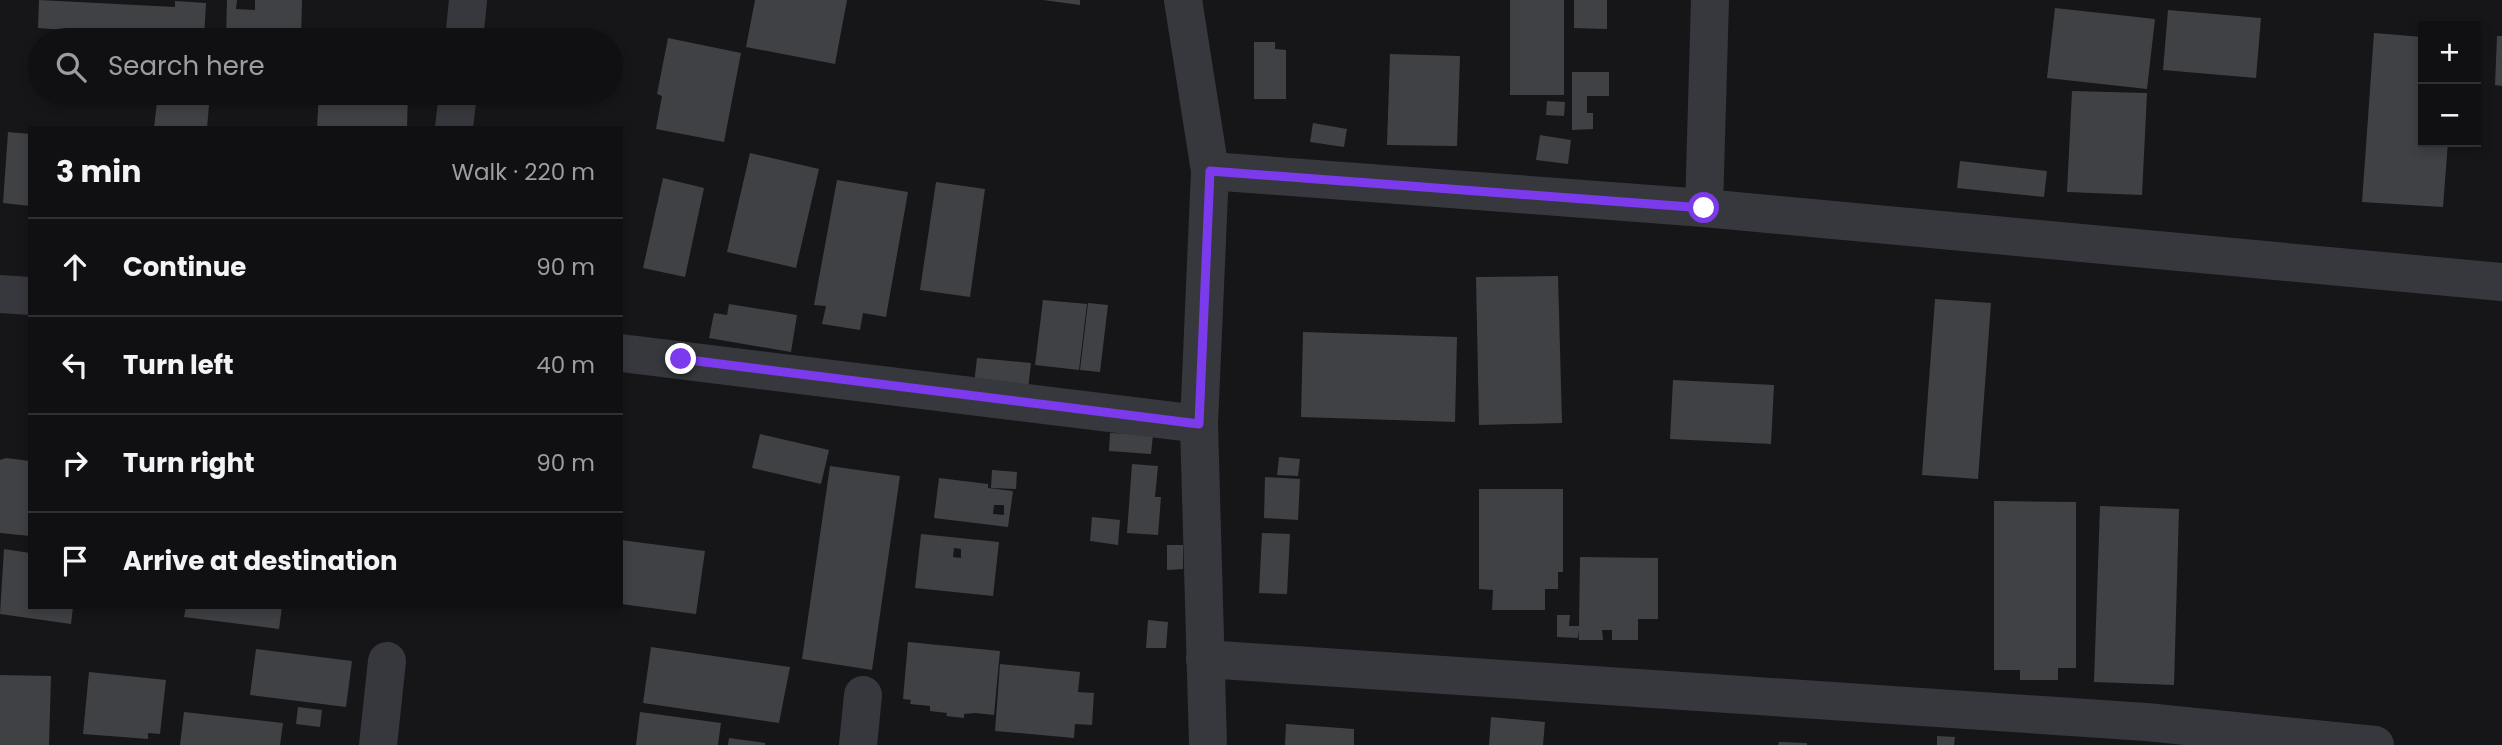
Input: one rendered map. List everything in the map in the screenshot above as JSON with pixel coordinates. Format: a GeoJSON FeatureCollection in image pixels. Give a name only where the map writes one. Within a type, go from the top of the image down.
{"type":"FeatureCollection","features":[{"type":"Feature","properties":{"kind":"street"},"geometry":{"type":"LineString","coordinates":[[465,28],[468,0]]}},
{"type":"Feature","properties":{"kind":"street"},"geometry":{"type":"LineString","coordinates":[[1183,0],[1210,171],[1199,424],[1208,745]]}},
{"type":"Feature","properties":{"kind":"street"},"geometry":{"type":"LineString","coordinates":[[1704,208],[1710,0]]}},
{"type":"Feature","properties":{"kind":"street"},"geometry":{"type":"LineString","coordinates":[[454,126],[457,105]]}},
{"type":"Feature","properties":{"kind":"street"},"geometry":{"type":"LineString","coordinates":[[1210,171],[1704,208],[2502,282]]}},
{"type":"Feature","properties":{"kind":"street"},"geometry":{"type":"LineString","coordinates":[[0,294],[28,296]]}},
{"type":"Feature","properties":{"kind":"street"},"geometry":{"type":"LineString","coordinates":[[623,353],[1199,424]]}},
{"type":"Feature","properties":{"kind":"street"},"geometry":{"type":"LineString","coordinates":[[1205,659],[2146,722],[2375,745]]}},
{"type":"Feature","properties":{"kind":"street"},"geometry":{"type":"LineString","coordinates":[[378,745],[387,660]]}},
{"type":"Feature","properties":{"kind":"street"},"geometry":{"type":"LineString","coordinates":[[858,745],[863,695]]}},
{"type":"Feature","properties":{"kind":"building"},"geometry":{"type":"Polygon","coordinates":[[[39,0],[175,7],[175,1],[206,3],[205,28],[38,28],[39,0]]]}},
{"type":"Feature","properties":{"kind":"building"},"geometry":{"type":"Polygon","coordinates":[[[227,0],[237,0],[236,9],[255,10],[255,0],[302,0],[301,28],[226,28],[227,0]]]}},
{"type":"Feature","properties":{"kind":"building"},"geometry":{"type":"Polygon","coordinates":[[[755,0],[847,0],[835,64],[746,47],[755,0]]]}},
{"type":"Feature","properties":{"kind":"building"},"geometry":{"type":"Polygon","coordinates":[[[1043,0],[1080,0],[1080,5],[1043,0]]]}},
{"type":"Feature","properties":{"kind":"building"},"geometry":{"type":"Polygon","coordinates":[[[1510,0],[1564,0],[1564,95],[1510,95],[1510,0]]]}},
{"type":"Feature","properties":{"kind":"building"},"geometry":{"type":"Polygon","coordinates":[[[1574,0],[1607,0],[1607,29],[1574,28],[1574,0]]]}},
{"type":"Feature","properties":{"kind":"building"},"geometry":{"type":"Polygon","coordinates":[[[2055,8],[2155,19],[2147,89],[2047,78],[2055,8]]]}},
{"type":"Feature","properties":{"kind":"building"},"geometry":{"type":"Polygon","coordinates":[[[2168,10],[2261,18],[2256,78],[2163,70],[2168,10]]]}},
{"type":"Feature","properties":{"kind":"building"},"geometry":{"type":"Polygon","coordinates":[[[2374,33],[2418,37],[2418,147],[2448,147],[2443,207],[2362,202],[2374,33]]]}},
{"type":"Feature","properties":{"kind":"building"},"geometry":{"type":"Polygon","coordinates":[[[2497,36],[2502,36],[2502,86],[2495,85],[2497,36]]]}},
{"type":"Feature","properties":{"kind":"building"},"geometry":{"type":"Polygon","coordinates":[[[668,38],[741,53],[724,142],[656,129],[662,96],[657,94],[668,38]]]}},
{"type":"Feature","properties":{"kind":"building"},"geometry":{"type":"Polygon","coordinates":[[[1254,42],[1275,42],[1275,49],[1286,50],[1286,99],[1254,99],[1254,42]]]}},
{"type":"Feature","properties":{"kind":"building"},"geometry":{"type":"Polygon","coordinates":[[[1390,54],[1460,56],[1457,146],[1387,145],[1390,54]]]}},
{"type":"Feature","properties":{"kind":"building"},"geometry":{"type":"Polygon","coordinates":[[[1572,72],[1609,72],[1609,96],[1587,96],[1587,113],[1593,113],[1593,129],[1572,130],[1572,72]]]}},
{"type":"Feature","properties":{"kind":"building"},"geometry":{"type":"Polygon","coordinates":[[[2072,91],[2147,93],[2142,195],[2067,192],[2072,91]]]}},
{"type":"Feature","properties":{"kind":"building"},"geometry":{"type":"Polygon","coordinates":[[[1547,101],[1565,102],[1564,116],[1546,115],[1547,101]]]}},
{"type":"Feature","properties":{"kind":"building"},"geometry":{"type":"Polygon","coordinates":[[[157,105],[209,105],[207,126],[154,126],[157,105]]]}},
{"type":"Feature","properties":{"kind":"building"},"geometry":{"type":"Polygon","coordinates":[[[318,105],[408,105],[407,126],[317,126],[318,105]]]}},
{"type":"Feature","properties":{"kind":"building"},"geometry":{"type":"Polygon","coordinates":[[[1313,123],[1347,129],[1344,147],[1310,142],[1313,123]]]}},
{"type":"Feature","properties":{"kind":"building"},"geometry":{"type":"Polygon","coordinates":[[[8,132],[28,134],[28,206],[3,203],[8,132]]]}},
{"type":"Feature","properties":{"kind":"building"},"geometry":{"type":"Polygon","coordinates":[[[1540,135],[1571,140],[1568,164],[1536,160],[1540,135]]]}},
{"type":"Feature","properties":{"kind":"building"},"geometry":{"type":"Polygon","coordinates":[[[750,153],[819,169],[796,268],[727,252],[750,153]]]}},
{"type":"Feature","properties":{"kind":"building"},"geometry":{"type":"Polygon","coordinates":[[[1960,161],[2047,171],[2044,197],[1957,188],[1960,161]]]}},
{"type":"Feature","properties":{"kind":"building"},"geometry":{"type":"Polygon","coordinates":[[[663,178],[704,188],[685,277],[643,268],[663,178]]]}},
{"type":"Feature","properties":{"kind":"building"},"geometry":{"type":"Polygon","coordinates":[[[837,180],[908,192],[886,317],[863,313],[860,330],[822,324],[826,306],[814,305],[837,180]]]}},
{"type":"Feature","properties":{"kind":"building"},"geometry":{"type":"Polygon","coordinates":[[[936,182],[985,189],[970,297],[920,290],[936,182]]]}},
{"type":"Feature","properties":{"kind":"building"},"geometry":{"type":"Polygon","coordinates":[[[1558,276],[1562,423],[1479,425],[1476,277],[1558,276]]]}},
{"type":"Feature","properties":{"kind":"building"},"geometry":{"type":"Polygon","coordinates":[[[1935,299],[1991,303],[1978,479],[1922,475],[1935,299]]]}},
{"type":"Feature","properties":{"kind":"building"},"geometry":{"type":"Polygon","coordinates":[[[1043,300],[1087,304],[1079,370],[1035,365],[1043,300]]]}},
{"type":"Feature","properties":{"kind":"building"},"geometry":{"type":"Polygon","coordinates":[[[1088,303],[1108,305],[1100,372],[1080,370],[1088,303]]]}},
{"type":"Feature","properties":{"kind":"building"},"geometry":{"type":"Polygon","coordinates":[[[729,304],[797,315],[791,352],[709,338],[714,313],[727,315],[729,304]]]}},
{"type":"Feature","properties":{"kind":"building"},"geometry":{"type":"Polygon","coordinates":[[[1303,332],[1457,337],[1455,422],[1301,417],[1303,332]]]}},
{"type":"Feature","properties":{"kind":"building"},"geometry":{"type":"Polygon","coordinates":[[[977,358],[1031,363],[1028,390],[974,384],[977,358]]]}},
{"type":"Feature","properties":{"kind":"building"},"geometry":{"type":"Polygon","coordinates":[[[1673,380],[1774,385],[1771,444],[1670,439],[1673,380]]]}},
{"type":"Feature","properties":{"kind":"building"},"geometry":{"type":"Polygon","coordinates":[[[1110,433],[1153,435],[1151,454],[1109,451],[1110,433]]]}},
{"type":"Feature","properties":{"kind":"building"},"geometry":{"type":"Polygon","coordinates":[[[760,434],[829,450],[821,484],[752,468],[760,434]]]}},
{"type":"Feature","properties":{"kind":"building"},"geometry":{"type":"Polygon","coordinates":[[[1279,457],[1300,459],[1298,476],[1277,475],[1279,457]]]}},
{"type":"Feature","properties":{"kind":"building"},"geometry":{"type":"Polygon","coordinates":[[[6,458],[28,461],[28,536],[0,533],[0,460],[6,458]]]}},
{"type":"Feature","properties":{"kind":"building"},"geometry":{"type":"Polygon","coordinates":[[[1132,464],[1158,466],[1155,497],[1161,497],[1158,535],[1127,533],[1132,464]]]}},
{"type":"Feature","properties":{"kind":"building"},"geometry":{"type":"Polygon","coordinates":[[[830,466],[900,476],[872,670],[802,659],[830,466]]]}},
{"type":"Feature","properties":{"kind":"building"},"geometry":{"type":"Polygon","coordinates":[[[992,470],[1017,472],[1016,489],[991,488],[992,470]]]}},
{"type":"Feature","properties":{"kind":"building"},"geometry":{"type":"Polygon","coordinates":[[[1265,477],[1300,479],[1298,520],[1264,518],[1265,477]]]}},
{"type":"Feature","properties":{"kind":"building"},"geometry":{"type":"Polygon","coordinates":[[[939,478],[988,484],[988,488],[1013,491],[1008,527],[934,518],[939,478]],[[994,505],[993,514],[1004,515],[1004,505],[994,505]]]}},
{"type":"Feature","properties":{"kind":"building"},"geometry":{"type":"Polygon","coordinates":[[[1479,489],[1563,489],[1563,572],[1558,572],[1558,589],[1545,589],[1545,610],[1492,610],[1493,590],[1479,589],[1479,489]]]}},
{"type":"Feature","properties":{"kind":"building"},"geometry":{"type":"Polygon","coordinates":[[[1994,501],[2076,502],[2076,668],[2058,668],[2058,680],[2020,680],[2020,670],[1994,670],[1994,501]]]}},
{"type":"Feature","properties":{"kind":"building"},"geometry":{"type":"Polygon","coordinates":[[[2100,506],[2179,509],[2174,685],[2094,682],[2100,506]]]}},
{"type":"Feature","properties":{"kind":"building"},"geometry":{"type":"Polygon","coordinates":[[[1092,517],[1120,520],[1118,545],[1090,541],[1092,517]]]}},
{"type":"Feature","properties":{"kind":"building"},"geometry":{"type":"Polygon","coordinates":[[[1262,533],[1290,534],[1287,594],[1259,593],[1262,533]]]}},
{"type":"Feature","properties":{"kind":"building"},"geometry":{"type":"Polygon","coordinates":[[[921,534],[999,542],[993,596],[915,588],[921,534]],[[954,548],[953,557],[961,558],[961,549],[954,548]]]}},
{"type":"Feature","properties":{"kind":"building"},"geometry":{"type":"Polygon","coordinates":[[[623,540],[705,551],[696,614],[623,604],[623,540]]]}},
{"type":"Feature","properties":{"kind":"building"},"geometry":{"type":"Polygon","coordinates":[[[1167,545],[1183,545],[1183,569],[1167,570],[1167,545]]]}},
{"type":"Feature","properties":{"kind":"building"},"geometry":{"type":"Polygon","coordinates":[[[4,549],[28,553],[28,609],[73,609],[71,624],[0,614],[4,549]]]}},
{"type":"Feature","properties":{"kind":"building"},"geometry":{"type":"Polygon","coordinates":[[[1580,557],[1658,558],[1658,619],[1638,619],[1638,640],[1612,640],[1612,630],[1602,630],[1603,640],[1579,640],[1579,630],[1578,638],[1557,637],[1557,615],[1570,615],[1569,626],[1579,626],[1580,557]]]}},
{"type":"Feature","properties":{"kind":"building"},"geometry":{"type":"Polygon","coordinates":[[[186,609],[282,609],[279,629],[184,617],[186,609]]]}},
{"type":"Feature","properties":{"kind":"building"},"geometry":{"type":"Polygon","coordinates":[[[1148,620],[1168,622],[1166,648],[1146,648],[1148,620]]]}},
{"type":"Feature","properties":{"kind":"building"},"geometry":{"type":"Polygon","coordinates":[[[908,642],[1000,651],[994,715],[975,713],[964,714],[964,718],[946,716],[947,713],[930,711],[930,706],[910,704],[911,700],[903,699],[908,642]]]}},
{"type":"Feature","properties":{"kind":"building"},"geometry":{"type":"Polygon","coordinates":[[[651,647],[790,667],[779,723],[643,703],[651,647]]]}},
{"type":"Feature","properties":{"kind":"building"},"geometry":{"type":"Polygon","coordinates":[[[256,649],[352,661],[346,707],[250,695],[256,649]]]}},
{"type":"Feature","properties":{"kind":"building"},"geometry":{"type":"Polygon","coordinates":[[[1000,664],[1080,672],[1078,692],[1094,693],[1092,725],[1075,724],[1074,738],[995,731],[1000,664]]]}},
{"type":"Feature","properties":{"kind":"building"},"geometry":{"type":"Polygon","coordinates":[[[89,672],[166,680],[160,734],[148,733],[148,739],[83,734],[89,672]]]}},
{"type":"Feature","properties":{"kind":"building"},"geometry":{"type":"Polygon","coordinates":[[[0,675],[51,676],[49,745],[0,745],[0,675]]]}},
{"type":"Feature","properties":{"kind":"building"},"geometry":{"type":"Polygon","coordinates":[[[298,707],[322,710],[320,727],[296,724],[298,707]]]}},
{"type":"Feature","properties":{"kind":"building"},"geometry":{"type":"Polygon","coordinates":[[[184,712],[283,723],[280,745],[180,745],[184,712]]]}},
{"type":"Feature","properties":{"kind":"building"},"geometry":{"type":"Polygon","coordinates":[[[640,712],[721,723],[718,745],[636,745],[640,712]]]}},
{"type":"Feature","properties":{"kind":"building"},"geometry":{"type":"Polygon","coordinates":[[[1491,717],[1545,722],[1543,745],[1489,745],[1491,717]]]}},
{"type":"Feature","properties":{"kind":"building"},"geometry":{"type":"Polygon","coordinates":[[[1286,724],[1354,729],[1354,745],[1285,745],[1286,724]]]}},
{"type":"Feature","properties":{"kind":"building"},"geometry":{"type":"Polygon","coordinates":[[[1937,736],[1955,737],[1954,745],[1937,745],[1937,736]]]}},
{"type":"Feature","properties":{"kind":"building"},"geometry":{"type":"Polygon","coordinates":[[[729,738],[765,743],[765,745],[728,745],[729,738]]]}},
{"type":"Feature","properties":{"kind":"building"},"geometry":{"type":"Polygon","coordinates":[[[1779,742],[1807,743],[1807,745],[1778,745],[1779,742]]]}},
{"type":"Feature","properties":{"kind":"route"},"geometry":{"type":"LineString","coordinates":[[681,359],[1199,424],[1210,171],[1704,208]]}}]}
